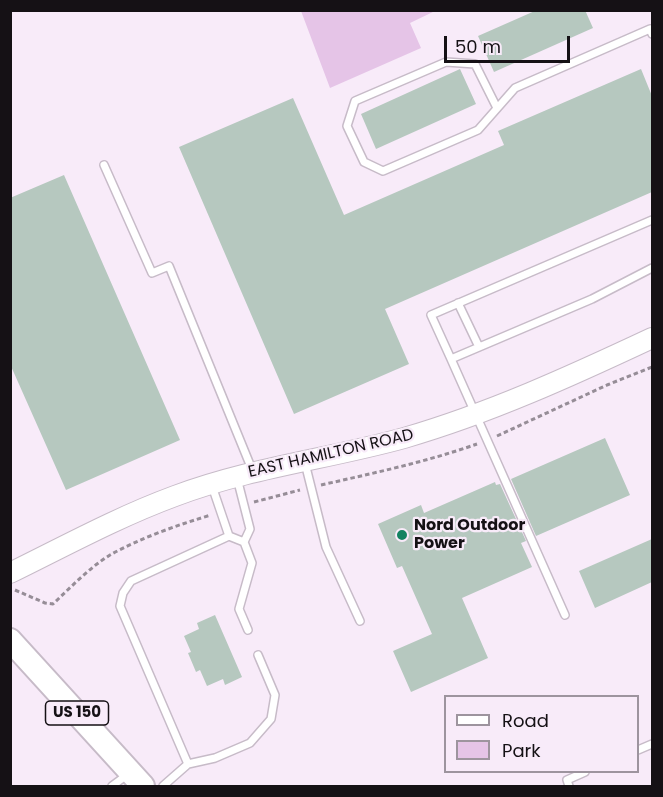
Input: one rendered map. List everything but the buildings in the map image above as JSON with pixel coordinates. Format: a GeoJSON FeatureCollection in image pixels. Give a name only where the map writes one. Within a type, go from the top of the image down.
{"type":"FeatureCollection","features":[{"type":"Feature","properties":{"kind":"main road","name":"EAST HAMILTON ROAD"},"geometry":{"type":"LineString","coordinates":[[10,573],[120,519],[174,496],[211,483],[401,438],[476,415],[652,338]]}},
{"type":"Feature","properties":{"kind":"main road","name":"US 150"},"geometry":{"type":"LineString","coordinates":[[10,640],[137,780]]}},
{"type":"Feature","properties":{"kind":"lane"},"geometry":{"type":"LineString","coordinates":[[497,108],[475,64],[446,62],[355,100],[347,126],[364,162],[383,171],[478,130],[515,88],[652,30]]}},
{"type":"Feature","properties":{"kind":"lane"},"geometry":{"type":"LineString","coordinates":[[104,165],[152,273],[169,266],[245,474],[244,505],[250,529],[244,542],[252,563],[239,609],[248,630]]}},
{"type":"Feature","properties":{"kind":"lane"},"geometry":{"type":"LineString","coordinates":[[565,615],[431,315],[652,220]]}},
{"type":"Feature","properties":{"kind":"lane"},"geometry":{"type":"LineString","coordinates":[[451,358],[592,299],[652,268]]}},
{"type":"Feature","properties":{"kind":"lane"},"geometry":{"type":"LineString","coordinates":[[458,303],[479,347]]}},
{"type":"Feature","properties":{"kind":"lane"},"geometry":{"type":"LineString","coordinates":[[304,460],[326,547],[360,621]]}},
{"type":"Feature","properties":{"kind":"lane"},"geometry":{"type":"LineString","coordinates":[[211,483],[229,536]]}},
{"type":"Feature","properties":{"kind":"lane"},"geometry":{"type":"LineString","coordinates":[[188,764],[120,606],[123,593],[131,581],[229,536],[244,542]]}},
{"type":"Feature","properties":{"kind":"lane"},"geometry":{"type":"LineString","coordinates":[[164,786],[188,764],[215,758],[250,743],[271,719],[274,694],[258,655]]}},
{"type":"Feature","properties":{"kind":"lane"},"geometry":{"type":"LineString","coordinates":[[569,786],[567,780],[581,773]]}},
{"type":"Feature","properties":{"kind":"lane"},"geometry":{"type":"LineString","coordinates":[[112,786],[137,780]]}},
{"type":"Feature","properties":{"kind":"path"},"geometry":{"type":"LineString","coordinates":[[244,505],[447,454],[488,440],[607,385],[652,367]]}},
{"type":"Feature","properties":{"kind":"path"},"geometry":{"type":"LineString","coordinates":[[10,588],[24,596],[53,604],[90,570],[111,555],[158,534],[221,512]]}},
{"type":"Feature","properties":{"kind":"green space"},"geometry":{"type":"Polygon","coordinates":[[[301,11],[435,11],[410,23],[421,48],[330,88],[301,11]]]}},
{"type":"Feature","properties":{"kind":"place","name":"Nord Outdoor Power"},"geometry":{"type":"Point","coordinates":[402,535]}}]}
